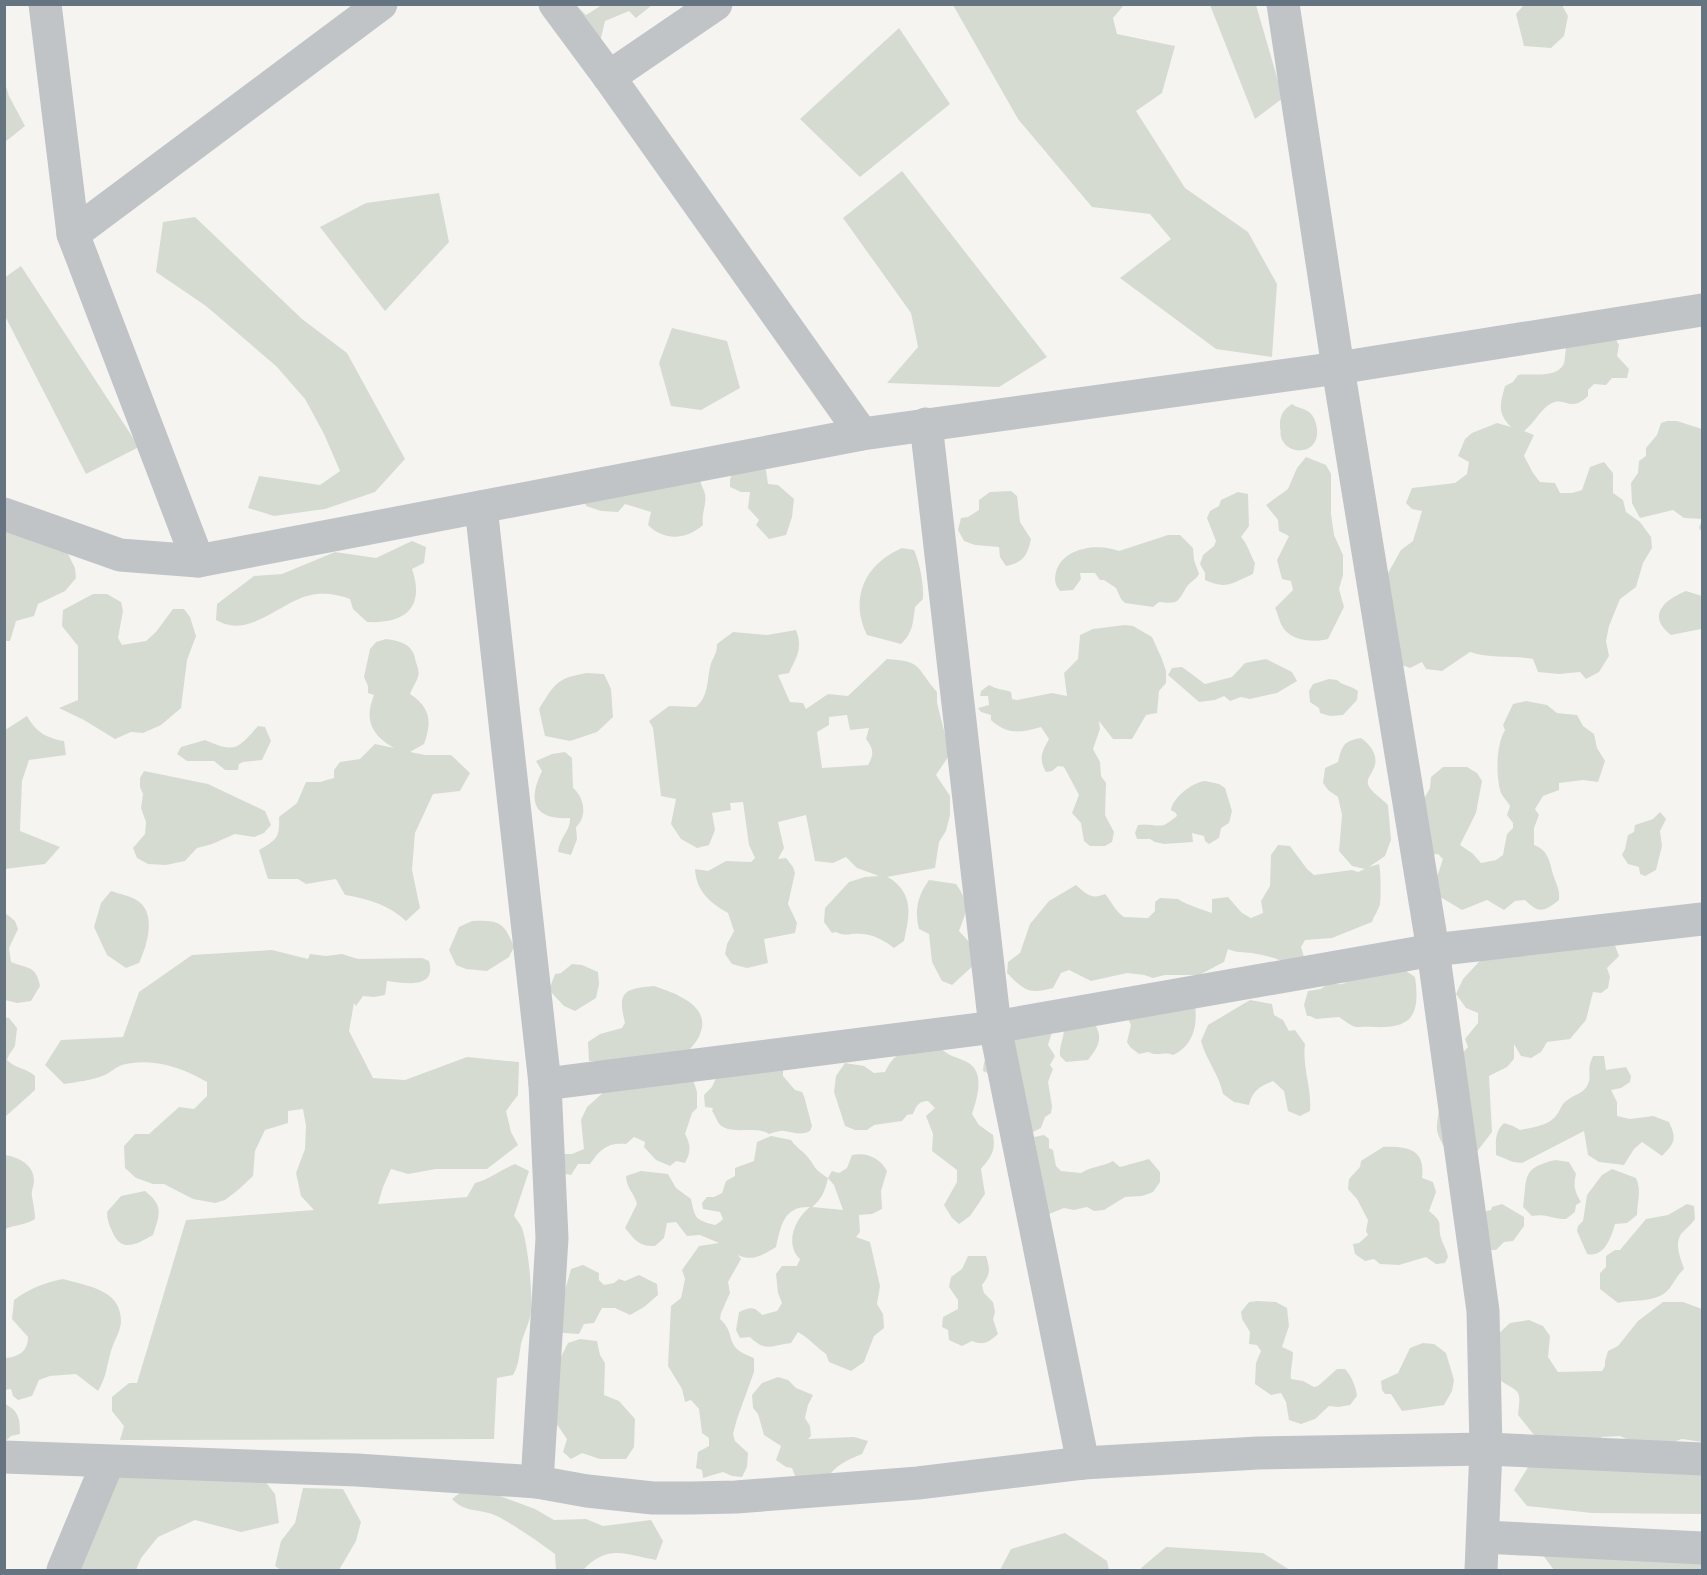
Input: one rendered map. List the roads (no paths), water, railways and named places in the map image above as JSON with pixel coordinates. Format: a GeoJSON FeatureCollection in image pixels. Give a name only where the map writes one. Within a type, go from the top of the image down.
{"type":"FeatureCollection","features":[{"type":"Feature","properties":{"kind":"street"},"geometry":{"type":"LineString","coordinates":[[45,4],[73,234],[198,561]]}},
{"type":"Feature","properties":{"kind":"street"},"geometry":{"type":"LineString","coordinates":[[73,234],[381,4]]}},
{"type":"Feature","properties":{"kind":"street"},"geometry":{"type":"LineString","coordinates":[[555,4],[862,434]]}},
{"type":"Feature","properties":{"kind":"street"},"geometry":{"type":"LineString","coordinates":[[609,77],[716,4]]}},
{"type":"Feature","properties":{"kind":"street"},"geometry":{"type":"LineString","coordinates":[[1283,4],[1338,368],[1433,951],[1484,1311],[1486,1449],[1481,1570]]}},
{"type":"Feature","properties":{"kind":"street"},"geometry":{"type":"LineString","coordinates":[[4,514],[120,555],[198,561],[862,434],[1338,368],[1702,310]]}},
{"type":"Feature","properties":{"kind":"street"},"geometry":{"type":"LineString","coordinates":[[926,424],[995,1027],[1083,1463]]}},
{"type":"Feature","properties":{"kind":"street"},"geometry":{"type":"LineString","coordinates":[[481,507],[545,1084],[552,1238],[537,1482]]}},
{"type":"Feature","properties":{"kind":"street"},"geometry":{"type":"LineString","coordinates":[[545,1084],[995,1027],[1433,951],[1702,919]]}},
{"type":"Feature","properties":{"kind":"street"},"geometry":{"type":"LineString","coordinates":[[4,1457],[357,1470],[537,1482],[586,1491],[653,1498],[736,1497],[918,1484],[1083,1463],[1258,1453],[1486,1449],[1702,1459]]}},
{"type":"Feature","properties":{"kind":"street"},"geometry":{"type":"LineString","coordinates":[[63,1570],[108,1462]]}},
{"type":"Feature","properties":{"kind":"street"},"geometry":{"type":"LineString","coordinates":[[1484,1537],[1702,1548]]}}]}
